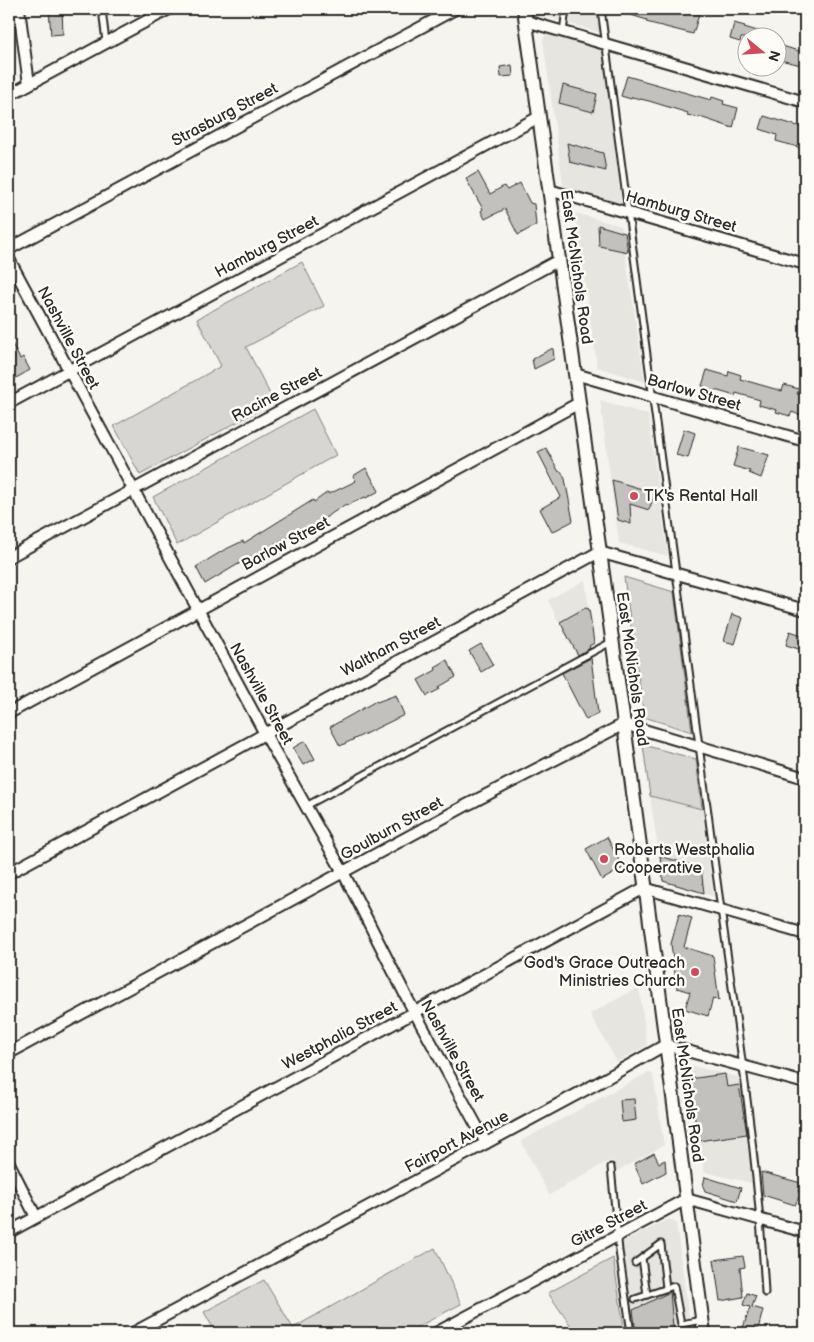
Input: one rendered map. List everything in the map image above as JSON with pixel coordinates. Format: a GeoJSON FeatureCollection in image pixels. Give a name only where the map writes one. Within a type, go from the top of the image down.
{"type":"FeatureCollection","features":[{"type":"Feature","properties":{"kind":"street"},"geometry":{"type":"LineString","coordinates":[[19,9],[29,84]]}},
{"type":"Feature","properties":{"kind":"street"},"geometry":{"type":"LineString","coordinates":[[9,95],[168,9]]}},
{"type":"Feature","properties":{"kind":"street","name":"Strasburg Street"},"geometry":{"type":"LineString","coordinates":[[9,249],[451,10]]}},
{"type":"Feature","properties":{"kind":"street"},"geometry":{"type":"LineString","coordinates":[[525,15],[563,32],[805,102]]}},
{"type":"Feature","properties":{"kind":"street","name":"East McNichols Road"},"geometry":{"type":"LineString","coordinates":[[525,15],[624,724],[644,888],[704,1333]]}},
{"type":"Feature","properties":{"kind":"street","name":"Hamburg Street"},"geometry":{"type":"LineString","coordinates":[[9,403],[539,117]]}},
{"type":"Feature","properties":{"kind":"street","name":"Hamburg Street"},"geometry":{"type":"LineString","coordinates":[[549,190],[805,264]]}},
{"type":"Feature","properties":{"kind":"street","name":"Nashville Street"},"geometry":{"type":"LineString","coordinates":[[9,259],[264,732],[343,872],[415,1013],[486,1143]]}},
{"type":"Feature","properties":{"kind":"street","name":"Racine Street"},"geometry":{"type":"LineString","coordinates":[[9,557],[559,260]]}},
{"type":"Feature","properties":{"kind":"street","name":"Barlow Street"},"geometry":{"type":"LineString","coordinates":[[575,374],[805,441]]}},
{"type":"Feature","properties":{"kind":"street","name":"Barlow Street"},"geometry":{"type":"LineString","coordinates":[[9,713],[579,403]]}},
{"type":"Feature","properties":{"kind":"street"},"geometry":{"type":"LineString","coordinates":[[599,552],[805,610]]}},
{"type":"Feature","properties":{"kind":"street","name":"Waltham Street"},"geometry":{"type":"LineString","coordinates":[[9,873],[264,732],[599,552]]}},
{"type":"Feature","properties":{"kind":"street"},"geometry":{"type":"LineString","coordinates":[[624,724],[805,778]]}},
{"type":"Feature","properties":{"kind":"street","name":"Goulburn Street"},"geometry":{"type":"LineString","coordinates":[[9,1053],[464,806],[624,724]]}},
{"type":"Feature","properties":{"kind":"street"},"geometry":{"type":"LineString","coordinates":[[644,888],[805,934]]}},
{"type":"Feature","properties":{"kind":"street","name":"Westphalia Street"},"geometry":{"type":"LineString","coordinates":[[9,1232],[644,888]]}},
{"type":"Feature","properties":{"kind":"street"},"geometry":{"type":"LineString","coordinates":[[665,1044],[805,1083]]}},
{"type":"Feature","properties":{"kind":"street","name":"Fairport Avenue"},"geometry":{"type":"LineString","coordinates":[[134,1333],[596,1084],[665,1044]]}},
{"type":"Feature","properties":{"kind":"street"},"geometry":{"type":"LineString","coordinates":[[9,1163],[36,1217]]}},
{"type":"Feature","properties":{"kind":"street"},"geometry":{"type":"LineString","coordinates":[[686,1199],[805,1232]]}},
{"type":"Feature","properties":{"kind":"street","name":"Gitre Street"},"geometry":{"type":"LineString","coordinates":[[436,1333],[686,1199]]}},
{"type":"Feature","properties":{"kind":"lane"},"geometry":{"type":"LineString","coordinates":[[102,9],[106,42]]}},
{"type":"Feature","properties":{"kind":"lane"},"geometry":{"type":"LineString","coordinates":[[563,32],[566,9]]}},
{"type":"Feature","properties":{"kind":"lane"},"geometry":{"type":"LineString","coordinates":[[600,9],[720,909],[744,1065],[761,1219],[765,1293]]}},
{"type":"Feature","properties":{"kind":"lane"},"geometry":{"type":"LineString","coordinates":[[306,806],[612,642]]}},
{"type":"Feature","properties":{"kind":"lane"},"geometry":{"type":"LineString","coordinates":[[611,1167],[619,1235],[619,1251],[631,1333]]}},
{"type":"Feature","properties":{"kind":"lane"},"geometry":{"type":"LineString","coordinates":[[635,1263],[661,1244],[666,1288]]}},
{"type":"Feature","properties":{"kind":"lane"},"geometry":{"type":"LineString","coordinates":[[642,1258],[647,1294]]}},
{"type":"Feature","properties":{"kind":"lane"},"geometry":{"type":"LineString","coordinates":[[634,1299],[674,1286],[681,1324],[702,1320]]}},
{"type":"Feature","properties":{"kind":"shaded area"},"geometry":{"type":"Polygon","coordinates":[[[540,9],[598,9],[601,33],[548,17],[541,14],[540,9]]]}},
{"type":"Feature","properties":{"kind":"shaded area"},"geometry":{"type":"Polygon","coordinates":[[[553,34],[604,49],[621,203],[568,188],[563,184],[543,40],[545,36],[553,34]]]}},
{"type":"Feature","properties":{"kind":"shaded area"},"geometry":{"type":"Polygon","coordinates":[[[575,213],[621,226],[645,382],[597,367],[575,213]]]}},
{"type":"Feature","properties":{"kind":"shaded area"},"geometry":{"type":"Polygon","coordinates":[[[302,262],[324,306],[246,347],[274,402],[140,475],[114,426],[221,366],[197,319],[302,262]]]}},
{"type":"Feature","properties":{"kind":"shaded area"},"geometry":{"type":"Polygon","coordinates":[[[600,400],[648,415],[668,556],[619,543],[600,400]]]}},
{"type":"Feature","properties":{"kind":"shaded area"},"geometry":{"type":"Polygon","coordinates":[[[313,409],[336,455],[177,545],[153,497],[313,409]]]}},
{"type":"Feature","properties":{"kind":"shaded area"},"geometry":{"type":"Polygon","coordinates":[[[624,577],[674,592],[692,732],[644,717],[624,577]]]}},
{"type":"Feature","properties":{"kind":"shaded area"},"geometry":{"type":"Polygon","coordinates":[[[585,580],[594,645],[575,654],[548,600],[585,580]]]}},
{"type":"Feature","properties":{"kind":"shaded area"},"geometry":{"type":"Polygon","coordinates":[[[643,745],[696,759],[702,809],[650,796],[643,745]]]}},
{"type":"Feature","properties":{"kind":"shaded area"},"geometry":{"type":"Polygon","coordinates":[[[650,796],[702,809],[713,896],[663,882],[650,796]]]}},
{"type":"Feature","properties":{"kind":"shaded area"},"geometry":{"type":"Polygon","coordinates":[[[639,987],[647,1045],[617,1062],[590,1014],[639,987]]]}},
{"type":"Feature","properties":{"kind":"shaded area"},"geometry":{"type":"Polygon","coordinates":[[[688,1065],[738,1077],[752,1183],[704,1172],[688,1065]]]}},
{"type":"Feature","properties":{"kind":"shaded area"},"geometry":{"type":"Polygon","coordinates":[[[649,1072],[653,1075],[664,1145],[615,1172],[613,1160],[605,1163],[549,1195],[521,1141],[649,1072]]]}},
{"type":"Feature","properties":{"kind":"shaded area"},"geometry":{"type":"Polygon","coordinates":[[[669,1219],[676,1223],[691,1333],[634,1333],[621,1243],[669,1219]]]}},
{"type":"Feature","properties":{"kind":"shaded area"},"geometry":{"type":"Polygon","coordinates":[[[435,1248],[461,1304],[406,1333],[216,1333],[204,1312],[264,1280],[293,1328],[435,1248]]]}},
{"type":"Feature","properties":{"kind":"shaded area"},"geometry":{"type":"Polygon","coordinates":[[[613,1258],[625,1333],[576,1333],[548,1293],[613,1258]]]}},
{"type":"Feature","properties":{"kind":"building"},"geometry":{"type":"Polygon","coordinates":[[[49,9],[62,9],[63,34],[51,35],[49,9]]]}},
{"type":"Feature","properties":{"kind":"building"},"geometry":{"type":"Polygon","coordinates":[[[619,9],[653,9],[667,13],[668,9],[693,9],[700,11],[693,34],[646,22],[647,20],[618,11],[619,9]]]}},
{"type":"Feature","properties":{"kind":"building"},"geometry":{"type":"Polygon","coordinates":[[[734,23],[747,28],[736,28],[736,41],[730,39],[734,23]]]}},
{"type":"Feature","properties":{"kind":"building"},"geometry":{"type":"Polygon","coordinates":[[[786,47],[805,53],[805,66],[786,61],[786,47]]]}},
{"type":"Feature","properties":{"kind":"building"},"geometry":{"type":"Polygon","coordinates":[[[512,65],[513,76],[501,77],[500,67],[512,65]]]}},
{"type":"Feature","properties":{"kind":"building"},"geometry":{"type":"Polygon","coordinates":[[[627,76],[711,100],[712,97],[724,101],[723,104],[738,108],[733,128],[700,117],[687,115],[688,113],[649,101],[621,96],[627,76]]]}},
{"type":"Feature","properties":{"kind":"building"},"geometry":{"type":"Polygon","coordinates":[[[563,85],[597,94],[593,112],[559,103],[563,85]]]}},
{"type":"Feature","properties":{"kind":"building"},"geometry":{"type":"Polygon","coordinates":[[[764,116],[805,128],[805,149],[776,141],[777,135],[760,129],[764,116]]]}},
{"type":"Feature","properties":{"kind":"building"},"geometry":{"type":"Polygon","coordinates":[[[567,143],[603,153],[606,171],[570,162],[567,143]]]}},
{"type":"Feature","properties":{"kind":"building"},"geometry":{"type":"Polygon","coordinates":[[[478,172],[490,194],[504,186],[507,190],[520,183],[530,203],[534,204],[536,225],[518,235],[505,209],[485,219],[481,211],[483,209],[466,179],[478,172]]]}},
{"type":"Feature","properties":{"kind":"building"},"geometry":{"type":"Polygon","coordinates":[[[598,225],[625,233],[628,252],[599,246],[598,225]]]}},
{"type":"Feature","properties":{"kind":"building"},"geometry":{"type":"Polygon","coordinates":[[[9,338],[20,359],[23,357],[30,370],[9,382],[9,338]]]}},
{"type":"Feature","properties":{"kind":"building"},"geometry":{"type":"Polygon","coordinates":[[[553,348],[554,359],[534,369],[532,359],[553,348]]]}},
{"type":"Feature","properties":{"kind":"building"},"geometry":{"type":"Polygon","coordinates":[[[707,370],[728,376],[729,371],[741,375],[740,379],[782,391],[784,385],[799,389],[797,394],[805,396],[805,417],[792,412],[790,416],[776,412],[777,410],[759,405],[760,400],[736,393],[735,396],[715,390],[714,394],[706,391],[707,388],[702,386],[707,370]]]}},
{"type":"Feature","properties":{"kind":"building"},"geometry":{"type":"Polygon","coordinates":[[[684,429],[695,433],[688,458],[676,455],[684,429]]]}},
{"type":"Feature","properties":{"kind":"building"},"geometry":{"type":"Polygon","coordinates":[[[739,447],[769,455],[761,478],[749,473],[750,471],[733,466],[739,447]]]}},
{"type":"Feature","properties":{"kind":"building"},"geometry":{"type":"Polygon","coordinates":[[[546,448],[565,479],[573,521],[552,532],[540,509],[561,497],[538,452],[546,448]]]}},
{"type":"Feature","properties":{"kind":"building"},"geometry":{"type":"Polygon","coordinates":[[[366,468],[379,491],[346,506],[346,504],[295,537],[294,535],[276,543],[205,584],[196,567],[224,550],[243,541],[244,543],[313,500],[314,502],[328,492],[329,494],[356,481],[353,476],[366,468]]]}},
{"type":"Feature","properties":{"kind":"building","name":"TK's Rental Hall"},"geometry":{"type":"Polygon","coordinates":[[[612,480],[655,493],[649,510],[630,504],[631,524],[618,520],[612,480]]]}},
{"type":"Feature","properties":{"kind":"building"},"geometry":{"type":"Polygon","coordinates":[[[585,608],[589,609],[594,643],[589,646],[590,648],[578,655],[560,622],[585,608]]]}},
{"type":"Feature","properties":{"kind":"building"},"geometry":{"type":"Polygon","coordinates":[[[732,614],[743,618],[735,644],[724,641],[732,614]]]}},
{"type":"Feature","properties":{"kind":"building"},"geometry":{"type":"Polygon","coordinates":[[[790,631],[805,636],[805,651],[786,645],[790,631]]]}},
{"type":"Feature","properties":{"kind":"building"},"geometry":{"type":"Polygon","coordinates":[[[481,644],[493,665],[481,672],[469,651],[481,644]]]}},
{"type":"Feature","properties":{"kind":"building"},"geometry":{"type":"Polygon","coordinates":[[[591,658],[598,713],[586,720],[562,673],[591,658]]]}},
{"type":"Feature","properties":{"kind":"building"},"geometry":{"type":"Polygon","coordinates":[[[447,660],[456,677],[427,696],[418,680],[436,670],[435,667],[447,660]]]}},
{"type":"Feature","properties":{"kind":"building"},"geometry":{"type":"Polygon","coordinates":[[[396,695],[404,715],[340,746],[330,727],[376,701],[396,695]]]}},
{"type":"Feature","properties":{"kind":"building"},"geometry":{"type":"Polygon","coordinates":[[[305,741],[315,759],[303,765],[293,748],[305,741]]]}},
{"type":"Feature","properties":{"kind":"building","name":"Roberts Westphalia Cooperative"},"geometry":{"type":"Polygon","coordinates":[[[607,837],[623,868],[602,880],[586,849],[607,837]]]}},
{"type":"Feature","properties":{"kind":"building"},"geometry":{"type":"Polygon","coordinates":[[[660,856],[701,868],[704,893],[663,881],[660,856]]]}},
{"type":"Feature","properties":{"kind":"building","name":"God's Grace Outreach Ministries Church"},"geometry":{"type":"Polygon","coordinates":[[[679,914],[692,918],[684,947],[713,956],[719,1000],[713,998],[708,1016],[685,1009],[690,992],[677,988],[671,944],[679,914]]]}},
{"type":"Feature","properties":{"kind":"building"},"geometry":{"type":"Polygon","coordinates":[[[725,1074],[727,1087],[739,1085],[747,1134],[698,1141],[689,1079],[725,1074]]]}},
{"type":"Feature","properties":{"kind":"building"},"geometry":{"type":"Polygon","coordinates":[[[634,1099],[636,1120],[622,1122],[620,1100],[634,1099]]]}},
{"type":"Feature","properties":{"kind":"building"},"geometry":{"type":"Polygon","coordinates":[[[654,1153],[659,1163],[665,1160],[666,1172],[643,1184],[634,1164],[654,1153]]]}},
{"type":"Feature","properties":{"kind":"building"},"geometry":{"type":"Polygon","coordinates":[[[761,1172],[801,1183],[798,1192],[801,1193],[795,1205],[763,1195],[761,1172]]]}},
{"type":"Feature","properties":{"kind":"building"},"geometry":{"type":"Polygon","coordinates":[[[705,1177],[741,1188],[737,1201],[705,1191],[703,1186],[705,1177]]]}},
{"type":"Feature","properties":{"kind":"building"},"geometry":{"type":"Polygon","coordinates":[[[743,1256],[745,1267],[740,1268],[743,1297],[720,1301],[714,1260],[743,1256]]]}},
{"type":"Feature","properties":{"kind":"building"},"geometry":{"type":"Polygon","coordinates":[[[670,1292],[673,1326],[677,1333],[636,1333],[633,1310],[670,1292]]]}},
{"type":"Feature","properties":{"kind":"building"},"geometry":{"type":"Polygon","coordinates":[[[747,1293],[756,1296],[752,1307],[763,1310],[757,1333],[742,1331],[750,1307],[743,1305],[747,1293]]]}},
{"type":"Feature","properties":{"kind":"place","name":"TK's Rental Hall"},"geometry":{"type":"Point","coordinates":[634,496]}},
{"type":"Feature","properties":{"kind":"place","name":"Roberts Westphalia Cooperative"},"geometry":{"type":"Point","coordinates":[604,859]}},
{"type":"Feature","properties":{"kind":"place","name":"God's Grace Outreach Ministries Church"},"geometry":{"type":"Point","coordinates":[695,972]}}]}
